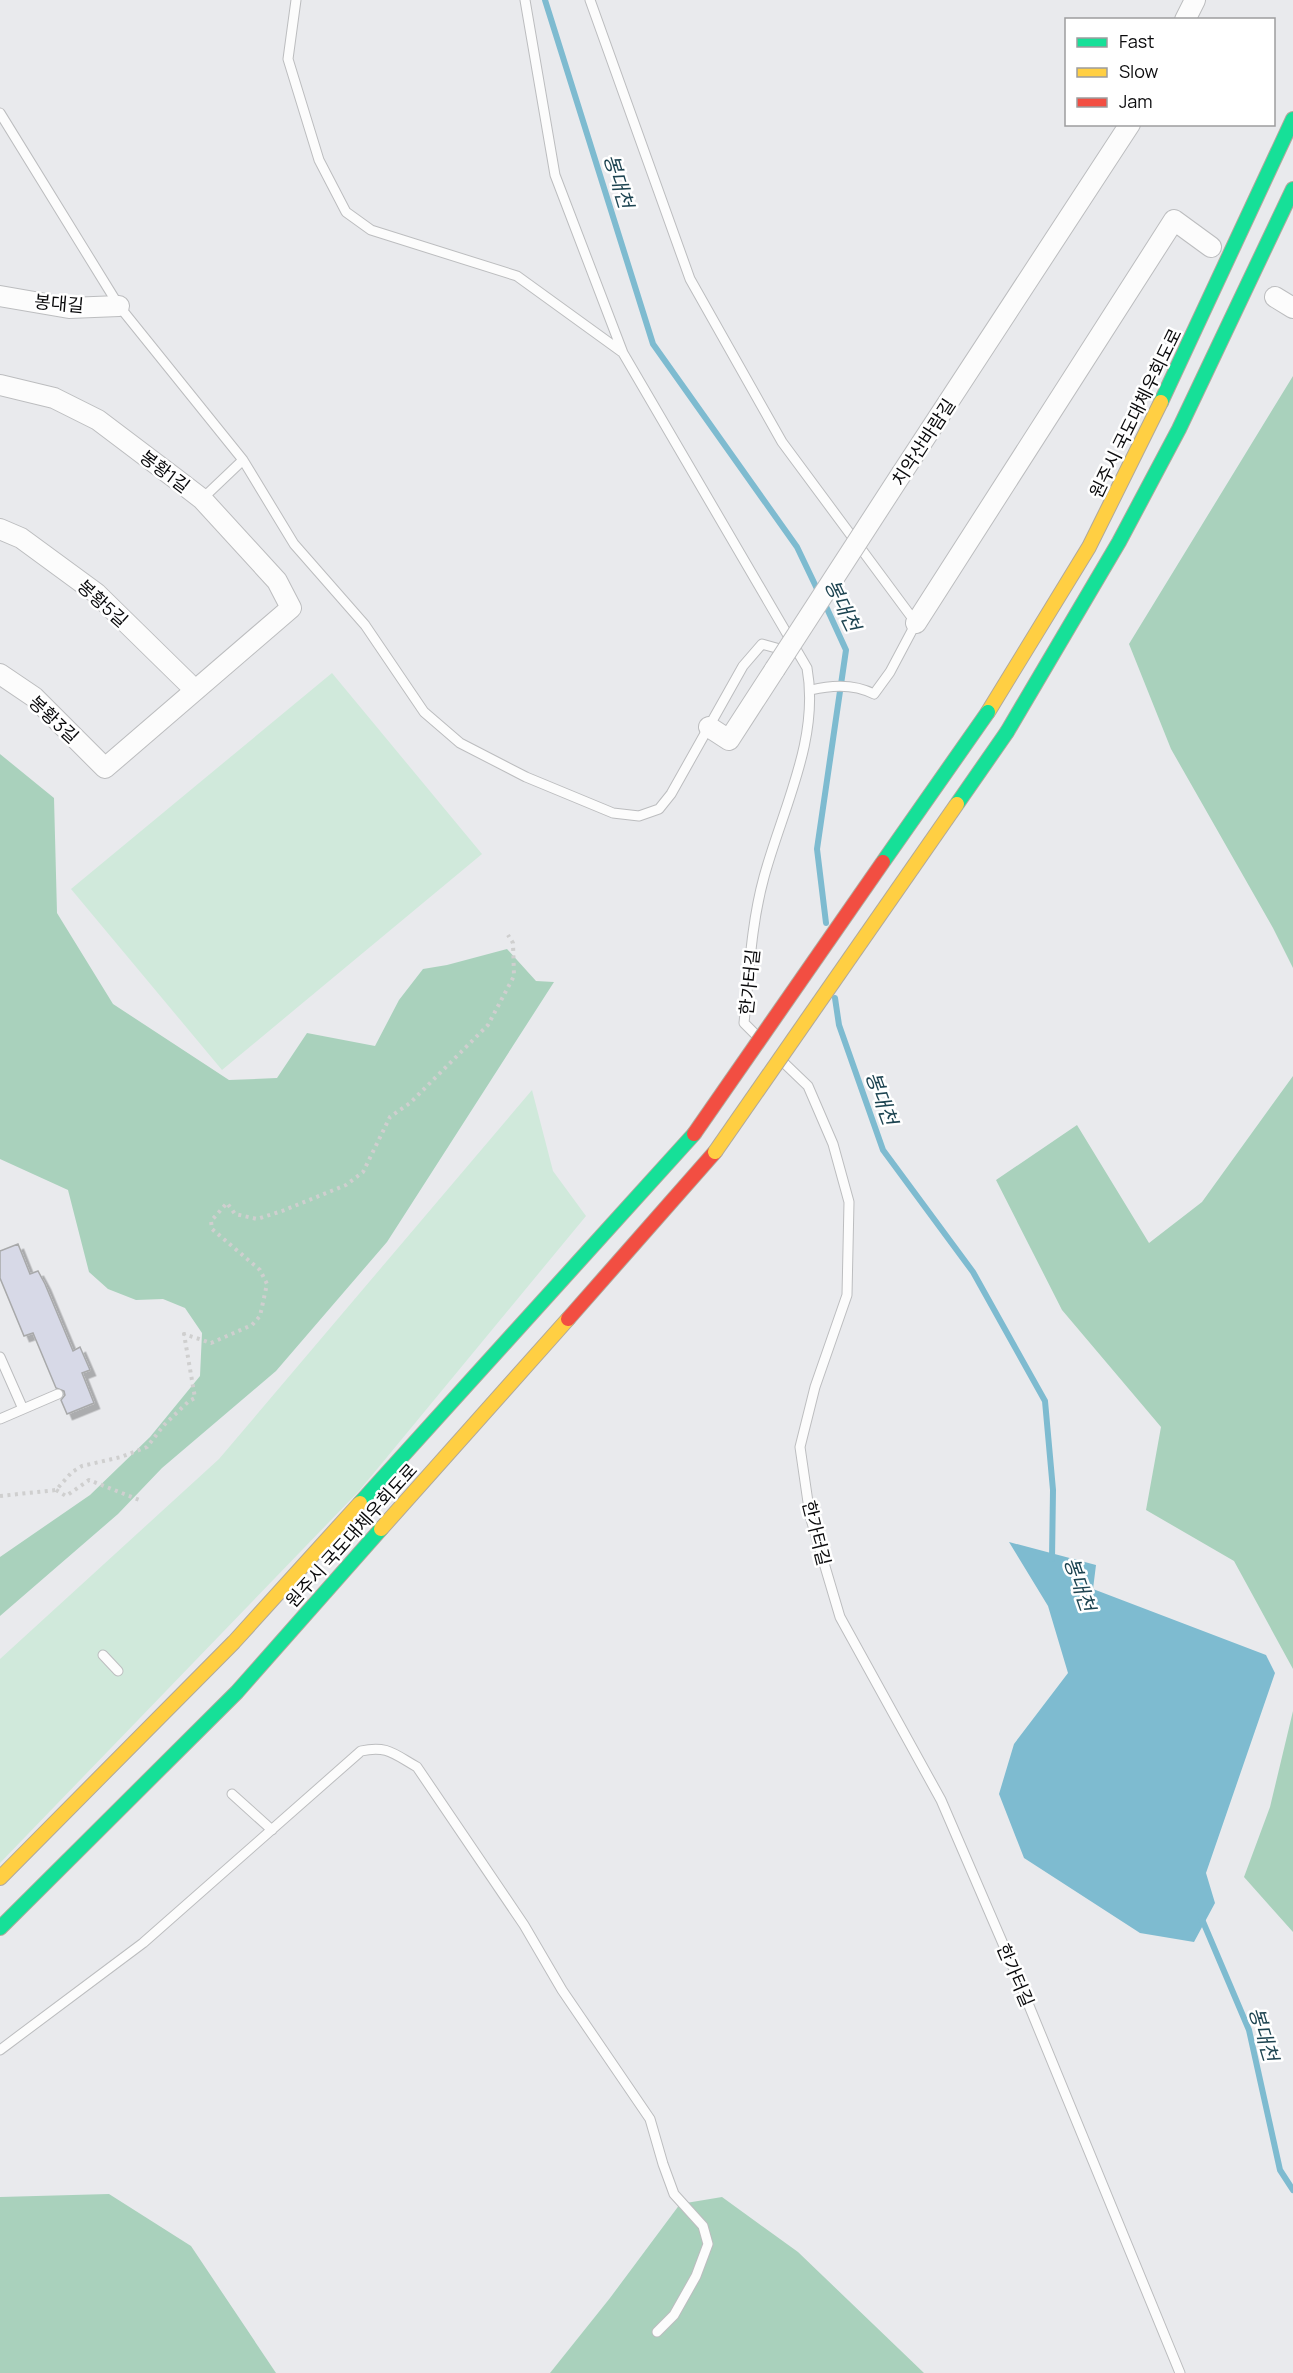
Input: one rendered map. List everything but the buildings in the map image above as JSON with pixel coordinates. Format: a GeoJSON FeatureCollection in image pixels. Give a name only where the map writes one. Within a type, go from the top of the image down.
{"type":"FeatureCollection","features":[{"type":"Feature","properties":{"kind":"highway","name":"원주시 국도대체우회도로"},"geometry":{"type":"LineString","coordinates":[[0,1878],[234,1642],[694,1134],[988,712],[1095,536],[1142,443],[1293,119]]}},
{"type":"Feature","properties":{"kind":"highway","name":"원주시 국도대체우회도로"},"geometry":{"type":"LineString","coordinates":[[0,1928],[237,1692],[715,1152],[1007,732],[1119,542],[1173,440],[1293,189]]}},
{"type":"Feature","properties":{"kind":"street"},"geometry":{"type":"LineString","coordinates":[[1186,18],[1195,0]]}},
{"type":"Feature","properties":{"kind":"street","name":"치악산바람길"},"geometry":{"type":"LineString","coordinates":[[709,727],[729,740],[1129,126]]}},
{"type":"Feature","properties":{"kind":"street"},"geometry":{"type":"LineString","coordinates":[[916,623],[1174,220],[1211,247]]}},
{"type":"Feature","properties":{"kind":"street","name":"봉대길"},"geometry":{"type":"LineString","coordinates":[[0,296],[69,308],[119,306]]}},
{"type":"Feature","properties":{"kind":"street"},"geometry":{"type":"LineString","coordinates":[[1275,297],[1293,308]]}},
{"type":"Feature","properties":{"kind":"street","name":"봉황1길"},"geometry":{"type":"LineString","coordinates":[[0,385],[54,398],[98,420],[202,499],[277,581],[291,608],[195,690]]}},
{"type":"Feature","properties":{"kind":"street","name":"봉황5길"},"geometry":{"type":"LineString","coordinates":[[0,529],[21,538],[96,593],[195,690]]}},
{"type":"Feature","properties":{"kind":"street","name":"봉황3길"},"geometry":{"type":"LineString","coordinates":[[0,674],[34,697],[105,768],[195,690]]}},
{"type":"Feature","properties":{"kind":"lane"},"geometry":{"type":"LineString","coordinates":[[296,0],[288,59],[319,160],[346,212],[371,230],[517,276],[623,353]]}},
{"type":"Feature","properties":{"kind":"lane"},"geometry":{"type":"LineString","coordinates":[[525,0],[555,175],[623,353]]}},
{"type":"Feature","properties":{"kind":"lane"},"geometry":{"type":"LineString","coordinates":[[590,0],[690,279],[782,442],[916,623],[890,672],[874,694],[864,688],[826,686],[811,690]]}},
{"type":"Feature","properties":{"kind":"lane"},"geometry":{"type":"LineString","coordinates":[[0,113],[119,306],[243,460],[294,544],[365,625],[424,712],[460,743],[526,777],[613,813],[639,816],[659,809],[671,794],[743,666],[762,644],[800,655]]}},
{"type":"Feature","properties":{"kind":"lane","name":"한가터길"},"geometry":{"type":"LineString","coordinates":[[623,353],[807,668],[811,690],[805,748],[763,880],[750,960],[744,1023],[768,1047]]}},
{"type":"Feature","properties":{"kind":"lane"},"geometry":{"type":"LineString","coordinates":[[202,499],[243,460]]}},
{"type":"Feature","properties":{"kind":"lane","name":"한가터길"},"geometry":{"type":"LineString","coordinates":[[776,1054],[808,1086],[832,1144],[849,1202],[847,1294],[815,1387],[800,1447],[810,1516],[840,1617],[941,1800],[1011,1963],[1180,2373]]}},
{"type":"Feature","properties":{"kind":"lane"},"geometry":{"type":"LineString","coordinates":[[0,1357],[23,1409]]}},
{"type":"Feature","properties":{"kind":"lane"},"geometry":{"type":"LineString","coordinates":[[0,1419],[58,1394]]}},
{"type":"Feature","properties":{"kind":"lane"},"geometry":{"type":"LineString","coordinates":[[103,1655],[118,1671]]}},
{"type":"Feature","properties":{"kind":"lane"},"geometry":{"type":"LineString","coordinates":[[0,2050],[143,1943],[361,1751],[379,1747],[417,1767],[524,1925],[562,1990],[650,2119],[674,2194],[703,2226],[708,2244],[696,2276],[674,2315],[657,2332]]}},
{"type":"Feature","properties":{"kind":"lane"},"geometry":{"type":"LineString","coordinates":[[232,1794],[272,1830]]}},
{"type":"Feature","properties":{"kind":"path"},"geometry":{"type":"LineString","coordinates":[[56,1490],[72,1472],[82,1466],[121,1457],[147,1447],[164,1425],[195,1398],[184,1334],[212,1343],[252,1325],[260,1316],[267,1284],[260,1270],[212,1228],[211,1221],[226,1203],[235,1214],[257,1219],[346,1185],[363,1172],[390,1117],[410,1103],[488,1025],[514,976],[513,943],[508,935]]}},
{"type":"Feature","properties":{"kind":"path"},"geometry":{"type":"LineString","coordinates":[[0,1496],[56,1490],[66,1496],[89,1480],[142,1501]]}},
{"type":"Feature","properties":{"kind":"green space"},"geometry":{"type":"Polygon","coordinates":[[[1293,376],[1293,968],[1273,928],[1171,749],[1129,644],[1293,376]]]}},
{"type":"Feature","properties":{"kind":"green space"},"geometry":{"type":"Polygon","coordinates":[[[332,673],[482,854],[222,1070],[71,889],[332,673]]]}},
{"type":"Feature","properties":{"kind":"green space"},"geometry":{"type":"Polygon","coordinates":[[[0,754],[54,798],[57,913],[113,1004],[229,1080],[277,1078],[307,1033],[375,1046],[399,1000],[423,969],[507,949],[536,981],[554,982],[387,1242],[276,1371],[162,1468],[118,1514],[0,1616],[0,1557],[90,1495],[150,1437],[200,1376],[202,1333],[185,1308],[163,1299],[136,1300],[108,1289],[89,1272],[68,1190],[0,1159],[0,754]]]}},
{"type":"Feature","properties":{"kind":"green space"},"geometry":{"type":"Polygon","coordinates":[[[1293,1076],[1293,1669],[1234,1561],[1146,1510],[1161,1427],[1062,1310],[996,1180],[1077,1125],[1149,1243],[1202,1202],[1293,1076]]]}},
{"type":"Feature","properties":{"kind":"green space"},"geometry":{"type":"Polygon","coordinates":[[[532,1090],[553,1171],[586,1216],[359,1491],[0,1863],[0,1659],[219,1459],[532,1090]]]}},
{"type":"Feature","properties":{"kind":"green space"},"geometry":{"type":"Polygon","coordinates":[[[1293,1711],[1293,1932],[1244,1877],[1270,1807],[1293,1711]]]}},
{"type":"Feature","properties":{"kind":"green space"},"geometry":{"type":"Polygon","coordinates":[[[109,2194],[191,2246],[276,2373],[0,2373],[0,2197],[109,2194]]]}},
{"type":"Feature","properties":{"kind":"green space"},"geometry":{"type":"Polygon","coordinates":[[[722,2197],[798,2252],[924,2373],[550,2373],[610,2298],[680,2204],[722,2197]]]}},
{"type":"Feature","properties":{"kind":"water"},"geometry":{"type":"Polygon","coordinates":[[[1009,1542],[1096,1565],[1093,1589],[1266,1655],[1275,1673],[1206,1873],[1215,1903],[1194,1942],[1140,1933],[1024,1858],[999,1794],[1014,1744],[1068,1673],[1048,1606],[1009,1542]]]}},
{"type":"Feature","properties":{"kind":"waterway","name":"봉대천"},"geometry":{"type":"LineString","coordinates":[[545,0],[653,344],[797,547],[819,593]]}},
{"type":"Feature","properties":{"kind":"waterway","name":"봉대천"},"geometry":{"type":"LineString","coordinates":[[824,602],[846,650],[817,849],[826,923]]}},
{"type":"Feature","properties":{"kind":"waterway","name":"봉대천"},"geometry":{"type":"LineString","coordinates":[[835,998],[839,1025],[883,1150],[973,1272],[1045,1401],[1053,1490],[1052,1559]]}},
{"type":"Feature","properties":{"kind":"waterway","name":"봉대천"},"geometry":{"type":"LineString","coordinates":[[1201,1917],[1249,2030],[1280,2170],[1293,2190]]}},
{"type":"Feature","properties":{"kind":"traffic: fast"},"geometry":{"type":"LineString","coordinates":[[1161,402],[1293,119]]}},
{"type":"Feature","properties":{"kind":"traffic: fast"},"geometry":{"type":"LineString","coordinates":[[1007,732],[1119,542],[1179,429],[1293,189]]}},
{"type":"Feature","properties":{"kind":"traffic: fast"},"geometry":{"type":"LineString","coordinates":[[883,862],[988,712]]}},
{"type":"Feature","properties":{"kind":"traffic: fast"},"geometry":{"type":"LineString","coordinates":[[957,804],[1007,732]]}},
{"type":"Feature","properties":{"kind":"traffic: fast"},"geometry":{"type":"LineString","coordinates":[[360,1503],[694,1134]]}},
{"type":"Feature","properties":{"kind":"traffic: fast"},"geometry":{"type":"LineString","coordinates":[[0,1928],[237,1692],[381,1529]]}},
{"type":"Feature","properties":{"kind":"traffic: slow"},"geometry":{"type":"LineString","coordinates":[[988,712],[1089,547],[1161,402]]}},
{"type":"Feature","properties":{"kind":"traffic: slow"},"geometry":{"type":"LineString","coordinates":[[715,1152],[957,804]]}},
{"type":"Feature","properties":{"kind":"traffic: slow"},"geometry":{"type":"LineString","coordinates":[[381,1529],[568,1319]]}},
{"type":"Feature","properties":{"kind":"traffic: slow"},"geometry":{"type":"LineString","coordinates":[[0,1878],[234,1642],[360,1503]]}},
{"type":"Feature","properties":{"kind":"traffic: jam"},"geometry":{"type":"LineString","coordinates":[[694,1134],[883,862]]}},
{"type":"Feature","properties":{"kind":"traffic: jam"},"geometry":{"type":"LineString","coordinates":[[568,1319],[715,1152]]}}]}
